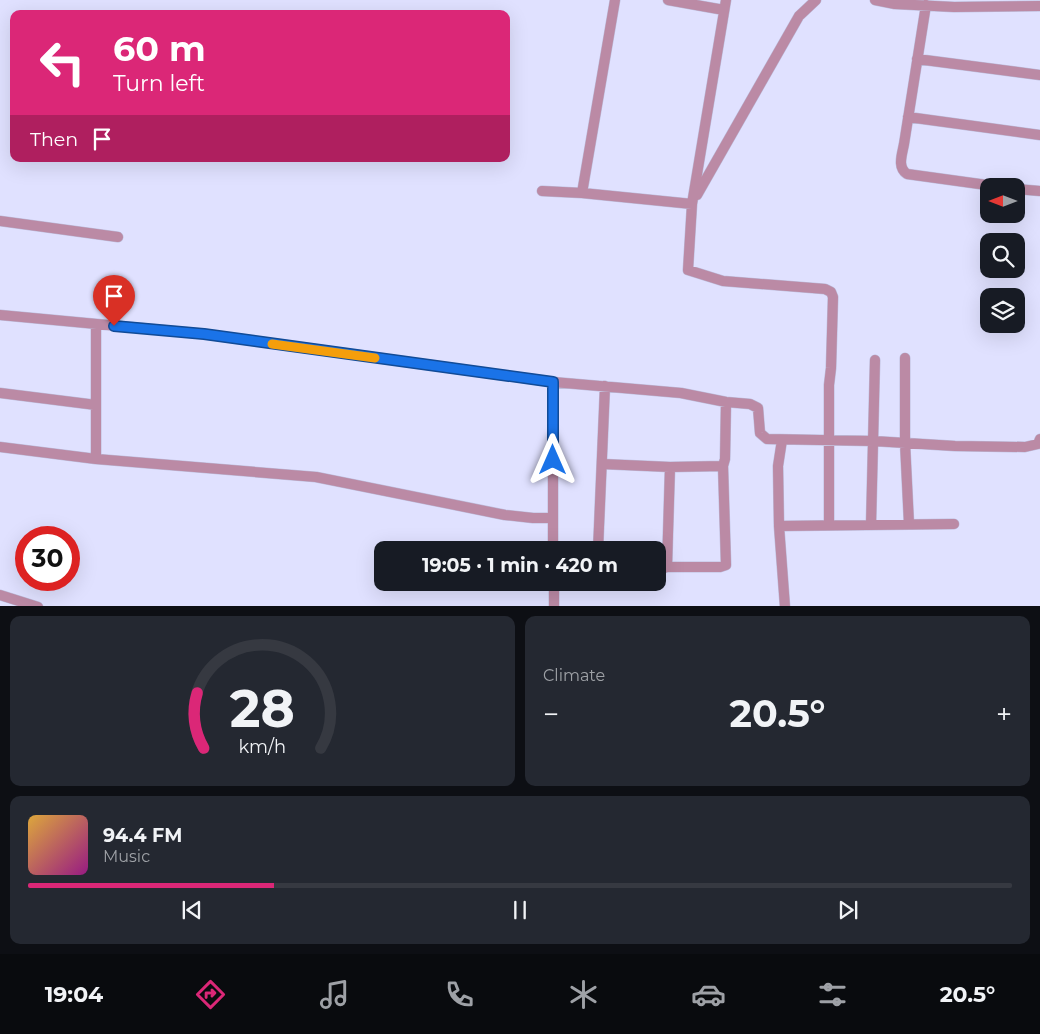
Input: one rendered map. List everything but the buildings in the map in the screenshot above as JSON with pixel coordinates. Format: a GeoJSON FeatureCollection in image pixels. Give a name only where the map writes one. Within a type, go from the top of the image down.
{"type":"FeatureCollection","features":[{"type":"Feature","properties":{"kind":"street"},"geometry":{"type":"LineString","coordinates":[[582,193],[615,0]]}},
{"type":"Feature","properties":{"kind":"street"},"geometry":{"type":"LineString","coordinates":[[668,0],[725,5],[692,204],[688,270],[723,281],[825,289],[831,292],[833,297],[829,525]]}},
{"type":"Feature","properties":{"kind":"street"},"geometry":{"type":"LineString","coordinates":[[692,204],[799,16],[816,0]]}},
{"type":"Feature","properties":{"kind":"street"},"geometry":{"type":"LineString","coordinates":[[875,0],[895,4],[926,5],[954,3],[1040,6]]}},
{"type":"Feature","properties":{"kind":"street"},"geometry":{"type":"LineString","coordinates":[[926,5],[901,165],[902,170],[907,174],[980,184]]}},
{"type":"Feature","properties":{"kind":"street"},"geometry":{"type":"LineString","coordinates":[[917,59],[1040,75]]}},
{"type":"Feature","properties":{"kind":"street"},"geometry":{"type":"LineString","coordinates":[[908,117],[1040,135]]}},
{"type":"Feature","properties":{"kind":"street"},"geometry":{"type":"LineString","coordinates":[[542,190],[692,204]]}},
{"type":"Feature","properties":{"kind":"street"},"geometry":{"type":"LineString","coordinates":[[1025,190],[1040,191]]}},
{"type":"Feature","properties":{"kind":"street"},"geometry":{"type":"LineString","coordinates":[[0,221],[118,236]]}},
{"type":"Feature","properties":{"kind":"street"},"geometry":{"type":"LineString","coordinates":[[0,315],[204,334],[553,382],[681,393],[726,402],[750,404],[758,408],[760,433],[767,439],[1025,447],[1038,444],[1040,439]]}},
{"type":"Feature","properties":{"kind":"street"},"geometry":{"type":"LineString","coordinates":[[96,324],[96,459]]}},
{"type":"Feature","properties":{"kind":"street"},"geometry":{"type":"LineString","coordinates":[[905,358],[905,443],[909,524]]}},
{"type":"Feature","properties":{"kind":"street"},"geometry":{"type":"LineString","coordinates":[[871,525],[875,360]]}},
{"type":"Feature","properties":{"kind":"street"},"geometry":{"type":"LineString","coordinates":[[553,382],[553,541]]}},
{"type":"Feature","properties":{"kind":"street"},"geometry":{"type":"LineString","coordinates":[[598,541],[605,386]]}},
{"type":"Feature","properties":{"kind":"street"},"geometry":{"type":"LineString","coordinates":[[0,393],[96,405]]}},
{"type":"Feature","properties":{"kind":"street"},"geometry":{"type":"LineString","coordinates":[[666,569],[720,568],[726,565],[723,466],[725,459],[726,402]]}},
{"type":"Feature","properties":{"kind":"street"},"geometry":{"type":"LineString","coordinates":[[782,440],[778,466],[779,526],[785,606]]}},
{"type":"Feature","properties":{"kind":"street"},"geometry":{"type":"LineString","coordinates":[[0,448],[96,459],[316,477],[505,514],[533,518],[553,518]]}},
{"type":"Feature","properties":{"kind":"street"},"geometry":{"type":"LineString","coordinates":[[602,464],[670,467],[723,466]]}},
{"type":"Feature","properties":{"kind":"street"},"geometry":{"type":"LineString","coordinates":[[664,541],[670,467]]}},
{"type":"Feature","properties":{"kind":"street"},"geometry":{"type":"LineString","coordinates":[[779,526],[954,524]]}},
{"type":"Feature","properties":{"kind":"street"},"geometry":{"type":"LineString","coordinates":[[554,591],[554,606]]}},
{"type":"Feature","properties":{"kind":"street"},"geometry":{"type":"LineString","coordinates":[[0,595],[38,606]]}},
{"type":"Feature","properties":{"kind":"slow traffic"},"geometry":{"type":"LineString","coordinates":[[272,344],[375,358]]}},
{"type":"Feature","properties":{"kind":"route"},"geometry":{"type":"LineString","coordinates":[[114,326],[204,334],[553,382],[553,460]]}}]}
